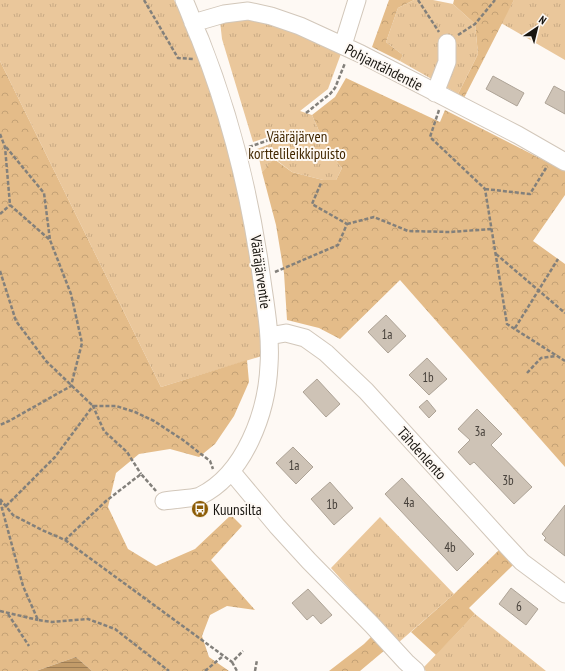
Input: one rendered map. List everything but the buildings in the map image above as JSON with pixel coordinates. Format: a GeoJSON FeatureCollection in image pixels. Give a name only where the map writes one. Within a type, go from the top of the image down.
{"type":"FeatureCollection","features":[{"type":"Feature","properties":{"kind":"street","name":"Vääräjärventie"},"geometry":{"type":"LineString","coordinates":[[164,501],[199,496],[219,483],[221,469],[241,458],[250,441],[262,410],[269,365],[269,336],[254,228],[243,176],[210,64],[184,0]]}},
{"type":"Feature","properties":{"kind":"street"},"geometry":{"type":"LineString","coordinates":[[346,47],[357,0]]}},
{"type":"Feature","properties":{"kind":"street","name":"Pohjantähdentie"},"geometry":{"type":"LineString","coordinates":[[193,23],[224,14],[248,11],[271,16],[300,26],[346,47],[439,96],[518,135],[559,159]]}},
{"type":"Feature","properties":{"kind":"street"},"geometry":{"type":"LineString","coordinates":[[439,96],[447,62],[447,43]]}},
{"type":"Feature","properties":{"kind":"street","name":"Tähdenlento"},"geometry":{"type":"LineString","coordinates":[[269,336],[286,333],[305,338],[326,353],[366,391],[522,562],[565,594]]}},
{"type":"Feature","properties":{"kind":"street"},"geometry":{"type":"LineString","coordinates":[[221,469],[416,671]]}},
{"type":"Feature","properties":{"kind":"path"},"geometry":{"type":"LineString","coordinates":[[144,0],[178,58],[195,59],[192,52]]}},
{"type":"Feature","properties":{"kind":"path"},"geometry":{"type":"LineString","coordinates":[[418,0],[447,43],[475,24],[495,0]]}},
{"type":"Feature","properties":{"kind":"path"},"geometry":{"type":"LineString","coordinates":[[306,113],[330,94],[335,88],[346,47]]}},
{"type":"Feature","properties":{"kind":"path"},"geometry":{"type":"LineString","coordinates":[[439,96],[430,137],[485,189],[507,324],[565,361]]}},
{"type":"Feature","properties":{"kind":"path"},"geometry":{"type":"LineString","coordinates":[[0,134],[5,147],[10,205],[50,240]]}},
{"type":"Feature","properties":{"kind":"path"},"geometry":{"type":"LineString","coordinates":[[248,148],[269,140]]}},
{"type":"Feature","properties":{"kind":"path"},"geometry":{"type":"LineString","coordinates":[[0,425],[71,386],[82,343],[71,294],[50,240],[44,193],[5,147]]}},
{"type":"Feature","properties":{"kind":"path"},"geometry":{"type":"LineString","coordinates":[[485,189],[530,194],[559,159]]}},
{"type":"Feature","properties":{"kind":"path"},"geometry":{"type":"LineString","coordinates":[[321,183],[312,204],[347,224],[374,217],[408,231],[450,232],[492,229]]}},
{"type":"Feature","properties":{"kind":"path"},"geometry":{"type":"LineString","coordinates":[[0,214],[10,205]]}},
{"type":"Feature","properties":{"kind":"path"},"geometry":{"type":"LineString","coordinates":[[275,272],[338,245],[347,224]]}},
{"type":"Feature","properties":{"kind":"path"},"geometry":{"type":"LineString","coordinates":[[496,254],[565,313]]}},
{"type":"Feature","properties":{"kind":"path"},"geometry":{"type":"LineString","coordinates":[[515,329],[558,259]]}},
{"type":"Feature","properties":{"kind":"path"},"geometry":{"type":"LineString","coordinates":[[0,271],[16,321],[46,361],[93,406],[104,431],[127,452],[141,474],[164,501]]}},
{"type":"Feature","properties":{"kind":"path"},"geometry":{"type":"LineString","coordinates":[[527,373],[541,358],[556,356]]}},
{"type":"Feature","properties":{"kind":"path"},"geometry":{"type":"LineString","coordinates":[[93,406],[116,406],[136,412],[154,421],[183,440],[221,469],[211,474]]}},
{"type":"Feature","properties":{"kind":"path"},"geometry":{"type":"LineString","coordinates":[[6,506],[55,457],[93,406]]}},
{"type":"Feature","properties":{"kind":"path"},"geometry":{"type":"LineString","coordinates":[[65,540],[106,501],[141,474]]}},
{"type":"Feature","properties":{"kind":"path"},"geometry":{"type":"LineString","coordinates":[[0,500],[13,515],[65,540],[232,662],[237,671]]}},
{"type":"Feature","properties":{"kind":"path"},"geometry":{"type":"LineString","coordinates":[[0,500],[23,586],[38,620]]}},
{"type":"Feature","properties":{"kind":"path"},"geometry":{"type":"LineString","coordinates":[[0,611],[52,622],[88,620],[115,629],[169,671]]}},
{"type":"Feature","properties":{"kind":"path"},"geometry":{"type":"LineString","coordinates":[[8,613],[28,646]]}},
{"type":"Feature","properties":{"kind":"path"},"geometry":{"type":"LineString","coordinates":[[232,662],[243,651]]}},
{"type":"Feature","properties":{"kind":"path"},"geometry":{"type":"LineString","coordinates":[[205,671],[223,656]]}},
{"type":"Feature","properties":{"kind":"path"},"geometry":{"type":"LineString","coordinates":[[255,671],[257,660]]}},
{"type":"Feature","properties":{"kind":"green space"},"geometry":{"type":"Polygon","coordinates":[[[0,0],[174,0],[184,19],[219,109],[239,184],[265,355],[161,387],[0,61],[0,0]]]}},
{"type":"Feature","properties":{"kind":"green space"},"geometry":{"type":"Polygon","coordinates":[[[389,0],[414,0],[398,8],[386,42],[403,55],[400,61],[372,47],[389,0]]]}},
{"type":"Feature","properties":{"kind":"green space"},"geometry":{"type":"Polygon","coordinates":[[[414,0],[433,0],[453,4],[475,24],[478,54],[458,94],[400,61],[403,55],[386,42],[398,8],[414,0]]]}},
{"type":"Feature","properties":{"kind":"green space"},"geometry":{"type":"Polygon","coordinates":[[[454,0],[514,0],[464,98],[458,94],[478,54],[475,24],[453,4],[454,0]]]}},
{"type":"Feature","properties":{"kind":"green space"},"geometry":{"type":"Polygon","coordinates":[[[514,0],[565,0],[565,60],[501,23],[514,0]]]}},
{"type":"Feature","properties":{"kind":"green space","name":"Vääräjärven korttelileikkipuisto"},"geometry":{"type":"Polygon","coordinates":[[[247,19],[271,22],[342,51],[328,89],[300,111],[312,115],[328,152],[342,168],[336,180],[323,180],[292,172],[275,159],[262,172],[257,149],[270,144],[268,137],[253,142],[222,39],[220,21],[247,19]]]}},
{"type":"Feature","properties":{"kind":"green space"},"geometry":{"type":"Polygon","coordinates":[[[0,61],[161,387],[247,360],[249,382],[234,416],[215,444],[199,457],[170,449],[139,454],[116,473],[108,507],[128,549],[156,566],[195,549],[231,515],[242,526],[211,560],[255,610],[227,606],[210,615],[202,636],[209,657],[229,671],[92,671],[76,657],[36,671],[0,671],[0,61]]]}},
{"type":"Feature","properties":{"kind":"green space"},"geometry":{"type":"Polygon","coordinates":[[[346,78],[440,122],[445,110],[565,171],[565,195],[533,241],[565,264],[565,467],[400,280],[340,339],[319,328],[287,320],[284,273],[276,225],[262,172],[274,159],[292,172],[323,180],[336,180],[342,168],[328,152],[312,115],[335,97],[346,78]]]}},
{"type":"Feature","properties":{"kind":"green space"},"geometry":{"type":"Polygon","coordinates":[[[380,517],[454,594],[398,643],[331,568],[380,517]]]}},
{"type":"Feature","properties":{"kind":"green space"},"geometry":{"type":"Polygon","coordinates":[[[499,550],[513,565],[469,608],[475,614],[436,655],[411,632],[454,594],[499,550]]]}},
{"type":"Feature","properties":{"kind":"green space"},"geometry":{"type":"Polygon","coordinates":[[[475,614],[546,671],[426,671],[423,668],[475,614]]]}},
{"type":"Feature","properties":{"kind":"green space"},"geometry":{"type":"Polygon","coordinates":[[[372,636],[385,650],[360,671],[329,671],[364,644],[372,636]]]}},
{"type":"Feature","properties":{"kind":"shaded area"},"geometry":{"type":"Polygon","coordinates":[[[76,657],[92,671],[36,671],[76,657]]]}},
{"type":"Feature","properties":{"kind":"place","name":"Kuunsilta"},"geometry":{"type":"Point","coordinates":[200,509]}}]}
